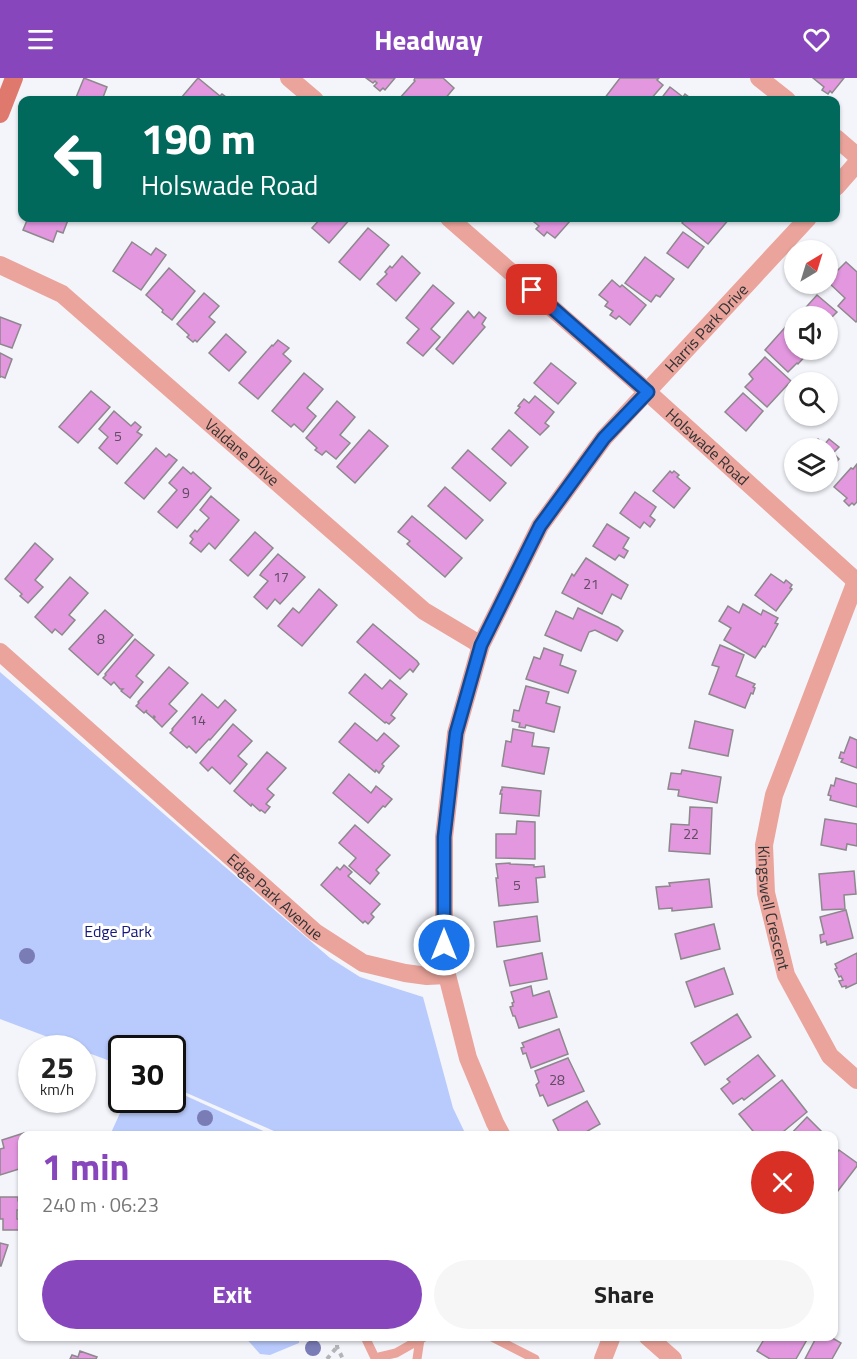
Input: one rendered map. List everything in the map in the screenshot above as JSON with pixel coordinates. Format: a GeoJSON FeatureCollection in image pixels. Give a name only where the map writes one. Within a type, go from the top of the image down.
{"type":"FeatureCollection","features":[{"type":"Feature","properties":{"kind":"main road"},"geometry":{"type":"LineString","coordinates":[[0,114],[14,78]]}},
{"type":"Feature","properties":{"kind":"street"},"geometry":{"type":"LineString","coordinates":[[289,78],[310,96]]}},
{"type":"Feature","properties":{"kind":"street"},"geometry":{"type":"LineString","coordinates":[[759,78],[782,96]]}},
{"type":"Feature","properties":{"kind":"street"},"geometry":{"type":"LineString","coordinates":[[840,141],[857,156]]}},
{"type":"Feature","properties":{"kind":"street"},"geometry":{"type":"LineString","coordinates":[[840,183],[857,164]]}},
{"type":"Feature","properties":{"kind":"street","name":"Holswade Road"},"geometry":{"type":"LineString","coordinates":[[454,222],[648,392],[856,582]]}},
{"type":"Feature","properties":{"kind":"street","name":"Harris Park Drive"},"geometry":{"type":"LineString","coordinates":[[447,975],[444,945],[444,837],[456,733],[481,645],[540,526],[604,438],[804,222]]}},
{"type":"Feature","properties":{"kind":"street","name":"Valdane Drive"},"geometry":{"type":"LineString","coordinates":[[0,265],[62,294],[424,611],[481,645]]}},
{"type":"Feature","properties":{"kind":"street","name":"Kingswell Crescent"},"geometry":{"type":"LineString","coordinates":[[856,582],[774,795],[764,845],[766,893],[786,975],[830,1056],[857,1080]]}},
{"type":"Feature","properties":{"kind":"street","name":"Edge Park Avenue"},"geometry":{"type":"LineString","coordinates":[[0,652],[315,932],[363,963],[405,973],[427,976],[447,975]]}},
{"type":"Feature","properties":{"kind":"street"},"geometry":{"type":"LineString","coordinates":[[447,975],[468,1058],[499,1131]]}},
{"type":"Feature","properties":{"kind":"street"},"geometry":{"type":"LineString","coordinates":[[603,1359],[610,1341]]}},
{"type":"Feature","properties":{"kind":"street"},"geometry":{"type":"LineString","coordinates":[[653,1341],[673,1359]]}},
{"type":"Feature","properties":{"kind":"lane"},"geometry":{"type":"LineString","coordinates":[[367,1341],[375,1358],[396,1353],[418,1341]]}},
{"type":"Feature","properties":{"kind":"lane"},"geometry":{"type":"LineString","coordinates":[[417,1359],[422,1341]]}},
{"type":"Feature","properties":{"kind":"lane"},"geometry":{"type":"LineString","coordinates":[[500,1341],[535,1359]]}},
{"type":"Feature","properties":{"kind":"path"},"geometry":{"type":"LineString","coordinates":[[337,1341],[337,1347],[343,1359]]}},
{"type":"Feature","properties":{"kind":"path"},"geometry":{"type":"LineString","coordinates":[[327,1359],[337,1347]]}},
{"type":"Feature","properties":{"kind":"green space","name":"Edge Park"},"geometry":{"type":"Polygon","coordinates":[[[0,672],[330,958],[360,977],[423,997],[453,1108],[464,1131],[274,1131],[186,1093],[186,1035],[108,1035],[108,1060],[96,1056],[96,1035],[42,1035],[0,1019],[0,672]]]}},
{"type":"Feature","properties":{"kind":"green space"},"geometry":{"type":"Polygon","coordinates":[[[186,1096],[263,1131],[112,1131],[120,1113],[186,1113],[186,1096]]]}},
{"type":"Feature","properties":{"kind":"green space"},"geometry":{"type":"Polygon","coordinates":[[[249,1341],[299,1341],[299,1343],[270,1355],[260,1354],[249,1341]]]}},
{"type":"Feature","properties":{"kind":"building"},"geometry":{"type":"Polygon","coordinates":[[[84,78],[107,87],[104,96],[77,96],[84,78]]]}},
{"type":"Feature","properties":{"kind":"building"},"geometry":{"type":"Polygon","coordinates":[[[198,78],[220,96],[183,96],[198,78]]]}},
{"type":"Feature","properties":{"kind":"building"},"geometry":{"type":"Polygon","coordinates":[[[366,78],[395,78],[385,90],[383,88],[380,91],[374,86],[377,83],[375,81],[373,83],[366,78]]]}},
{"type":"Feature","properties":{"kind":"building"},"geometry":{"type":"Polygon","coordinates":[[[415,78],[443,78],[454,88],[447,96],[402,96],[415,78]]]}},
{"type":"Feature","properties":{"kind":"building"},"geometry":{"type":"Polygon","coordinates":[[[620,78],[659,78],[657,80],[663,85],[653,96],[606,96],[620,78]]]}},
{"type":"Feature","properties":{"kind":"building"},"geometry":{"type":"Polygon","coordinates":[[[813,78],[844,78],[832,93],[830,91],[828,94],[822,90],[824,87],[813,78]]]}},
{"type":"Feature","properties":{"kind":"building"},"geometry":{"type":"Polygon","coordinates":[[[670,87],[682,96],[663,96],[670,87]]]}},
{"type":"Feature","properties":{"kind":"building"},"geometry":{"type":"Polygon","coordinates":[[[26,222],[67,222],[63,233],[57,231],[53,242],[23,230],[26,222]]]}},
{"type":"Feature","properties":{"kind":"building"},"geometry":{"type":"Polygon","coordinates":[[[317,222],[347,222],[329,243],[312,228],[317,222]]]}},
{"type":"Feature","properties":{"kind":"building"},"geometry":{"type":"Polygon","coordinates":[[[534,222],[569,222],[555,238],[547,232],[544,236],[536,229],[539,226],[534,222]]]}},
{"type":"Feature","properties":{"kind":"building"},"geometry":{"type":"Polygon","coordinates":[[[683,222],[727,222],[708,244],[683,222]]]}},
{"type":"Feature","properties":{"kind":"building"},"geometry":{"type":"Polygon","coordinates":[[[368,228],[389,245],[360,280],[339,262],[368,228]]]}},
{"type":"Feature","properties":{"kind":"building"},"geometry":{"type":"Polygon","coordinates":[[[683,232],[704,247],[688,268],[667,253],[683,232]]]}},
{"type":"Feature","properties":{"kind":"building"},"geometry":{"type":"Polygon","coordinates":[[[132,242],[151,255],[156,248],[166,255],[141,290],[113,271],[132,242]]]}},
{"type":"Feature","properties":{"kind":"building"},"geometry":{"type":"Polygon","coordinates":[[[402,256],[420,273],[396,301],[377,284],[387,274],[385,272],[390,266],[392,268],[402,256]]]}},
{"type":"Feature","properties":{"kind":"building"},"geometry":{"type":"Polygon","coordinates":[[[645,257],[674,279],[660,297],[656,295],[651,302],[625,283],[645,257]]]}},
{"type":"Feature","properties":{"kind":"building"},"geometry":{"type":"Polygon","coordinates":[[[846,262],[857,272],[856,322],[838,306],[845,298],[838,291],[838,270],[846,262]]]}},
{"type":"Feature","properties":{"kind":"building"},"geometry":{"type":"Polygon","coordinates":[[[169,268],[195,291],[172,320],[146,295],[169,268]]]}},
{"type":"Feature","properties":{"kind":"building"},"geometry":{"type":"Polygon","coordinates":[[[612,280],[620,287],[622,285],[646,305],[630,325],[619,316],[616,319],[610,315],[613,311],[605,306],[608,302],[599,295],[612,280]]]}},
{"type":"Feature","properties":{"kind":"building"},"geometry":{"type":"Polygon","coordinates":[[[433,285],[454,303],[431,329],[440,337],[423,356],[407,343],[419,329],[406,318],[433,285]]]}},
{"type":"Feature","properties":{"kind":"building"},"geometry":{"type":"Polygon","coordinates":[[[204,293],[219,306],[209,317],[215,322],[197,342],[195,340],[193,342],[177,324],[204,293]]]}},
{"type":"Feature","properties":{"kind":"building"},"geometry":{"type":"Polygon","coordinates":[[[817,295],[830,306],[807,306],[817,295]]]}},
{"type":"Feature","properties":{"kind":"building"},"geometry":{"type":"Polygon","coordinates":[[[468,311],[474,318],[479,312],[486,318],[482,324],[485,327],[453,364],[436,349],[468,311]]]}},
{"type":"Feature","properties":{"kind":"building"},"geometry":{"type":"Polygon","coordinates":[[[0,317],[21,325],[12,348],[0,344],[0,317]]]}},
{"type":"Feature","properties":{"kind":"building"},"geometry":{"type":"Polygon","coordinates":[[[784,329],[784,360],[802,360],[788,372],[765,350],[784,329]]]}},
{"type":"Feature","properties":{"kind":"building"},"geometry":{"type":"Polygon","coordinates":[[[226,334],[246,352],[229,371],[209,353],[226,334]]]}},
{"type":"Feature","properties":{"kind":"building"},"geometry":{"type":"Polygon","coordinates":[[[278,340],[289,348],[283,354],[291,361],[258,399],[239,383],[278,340]]]}},
{"type":"Feature","properties":{"kind":"building"},"geometry":{"type":"Polygon","coordinates":[[[0,353],[12,359],[5,378],[0,376],[0,353]]]}},
{"type":"Feature","properties":{"kind":"building"},"geometry":{"type":"Polygon","coordinates":[[[765,357],[784,375],[784,389],[767,407],[745,387],[753,379],[749,374],[765,357]]]}},
{"type":"Feature","properties":{"kind":"building"},"geometry":{"type":"Polygon","coordinates":[[[551,363],[576,383],[558,404],[534,383],[551,363]]]}},
{"type":"Feature","properties":{"kind":"building"},"geometry":{"type":"Polygon","coordinates":[[[304,373],[323,389],[307,408],[316,416],[303,432],[294,424],[291,427],[272,411],[304,373]]]}},
{"type":"Feature","properties":{"kind":"building"},"geometry":{"type":"Polygon","coordinates":[[[91,391],[110,407],[78,443],[59,427],[91,391]]]}},
{"type":"Feature","properties":{"kind":"building"},"geometry":{"type":"Polygon","coordinates":[[[743,393],[763,411],[746,431],[725,412],[743,393]]]}},
{"type":"Feature","properties":{"kind":"building"},"geometry":{"type":"Polygon","coordinates":[[[535,396],[554,412],[545,423],[549,426],[540,435],[515,413],[524,399],[529,403],[535,396]]]}},
{"type":"Feature","properties":{"kind":"building"},"geometry":{"type":"Polygon","coordinates":[[[337,401],[355,417],[340,435],[350,443],[336,459],[326,451],[322,455],[306,438],[337,401]]]}},
{"type":"Feature","properties":{"kind":"building"},"geometry":{"type":"Polygon","coordinates":[[[114,411],[131,426],[135,422],[141,427],[137,432],[142,435],[117,464],[99,448],[108,437],[99,429],[114,411]]]}},
{"type":"Feature","properties":{"kind":"building"},"geometry":{"type":"Polygon","coordinates":[[[369,430],[388,446],[355,483],[337,467],[369,430]]]}},
{"type":"Feature","properties":{"kind":"building"},"geometry":{"type":"Polygon","coordinates":[[[509,430],[528,447],[511,466],[492,449],[509,430]]]}},
{"type":"Feature","properties":{"kind":"building"},"geometry":{"type":"Polygon","coordinates":[[[156,448],[166,457],[169,454],[177,460],[144,499],[125,483],[156,448]]]}},
{"type":"Feature","properties":{"kind":"building"},"geometry":{"type":"Polygon","coordinates":[[[468,450],[506,483],[490,501],[452,468],[468,450]]]}},
{"type":"Feature","properties":{"kind":"building"},"geometry":{"type":"Polygon","coordinates":[[[857,464],[857,502],[849,506],[844,501],[847,498],[838,490],[838,483],[851,468],[853,469],[857,464]]]}},
{"type":"Feature","properties":{"kind":"building"},"geometry":{"type":"Polygon","coordinates":[[[183,467],[191,474],[193,472],[211,488],[177,528],[158,512],[177,490],[169,483],[183,467]]]}},
{"type":"Feature","properties":{"kind":"building"},"geometry":{"type":"Polygon","coordinates":[[[670,471],[679,475],[677,477],[690,488],[674,508],[653,491],[670,471]]]}},
{"type":"Feature","properties":{"kind":"building"},"geometry":{"type":"Polygon","coordinates":[[[445,487],[483,520],[466,539],[428,506],[445,487]]]}},
{"type":"Feature","properties":{"kind":"building"},"geometry":{"type":"Polygon","coordinates":[[[635,492],[656,507],[650,516],[655,520],[650,527],[644,522],[640,528],[620,513],[635,492]]]}},
{"type":"Feature","properties":{"kind":"building"},"geometry":{"type":"Polygon","coordinates":[[[211,496],[239,520],[215,549],[209,543],[201,552],[190,543],[193,539],[190,536],[195,530],[197,532],[209,518],[200,510],[211,496]]]}},
{"type":"Feature","properties":{"kind":"building"},"geometry":{"type":"Polygon","coordinates":[[[412,516],[462,558],[445,577],[407,544],[410,541],[398,532],[412,516]]]}},
{"type":"Feature","properties":{"kind":"building"},"geometry":{"type":"Polygon","coordinates":[[[607,524],[629,538],[623,548],[628,551],[624,558],[619,555],[615,560],[593,546],[607,524]]]}},
{"type":"Feature","properties":{"kind":"building"},"geometry":{"type":"Polygon","coordinates":[[[255,532],[273,548],[248,576],[230,560],[255,532]]]}},
{"type":"Feature","properties":{"kind":"building"},"geometry":{"type":"Polygon","coordinates":[[[35,543],[53,559],[35,580],[43,587],[28,603],[20,596],[22,594],[5,579],[35,543]]]}},
{"type":"Feature","properties":{"kind":"building"},"geometry":{"type":"Polygon","coordinates":[[[278,554],[305,577],[280,604],[275,599],[267,609],[254,597],[268,581],[260,575],[278,554]]]}},
{"type":"Feature","properties":{"kind":"building"},"geometry":{"type":"Polygon","coordinates":[[[586,558],[628,585],[621,599],[612,594],[602,614],[562,593],[572,574],[574,576],[586,558]]]}},
{"type":"Feature","properties":{"kind":"building"},"geometry":{"type":"Polygon","coordinates":[[[771,574],[784,583],[786,580],[792,585],[790,588],[792,589],[776,611],[755,595],[771,574]]]}},
{"type":"Feature","properties":{"kind":"building"},"geometry":{"type":"Polygon","coordinates":[[[70,577],[88,593],[69,615],[75,620],[62,635],[55,629],[52,633],[35,617],[70,577]]]}},
{"type":"Feature","properties":{"kind":"building"},"geometry":{"type":"Polygon","coordinates":[[[319,589],[337,605],[302,646],[278,626],[293,608],[299,613],[319,589]]]}},
{"type":"Feature","properties":{"kind":"building"},"geometry":{"type":"Polygon","coordinates":[[[743,604],[761,615],[763,610],[778,618],[775,623],[778,624],[765,647],[763,646],[755,658],[724,640],[731,628],[719,621],[728,606],[739,613],[743,604]]]}},
{"type":"Feature","properties":{"kind":"building"},"geometry":{"type":"Polygon","coordinates":[[[578,608],[623,631],[617,641],[595,630],[589,632],[581,651],[545,635],[556,611],[573,619],[578,608]]]}},
{"type":"Feature","properties":{"kind":"building"},"geometry":{"type":"Polygon","coordinates":[[[105,610],[133,635],[98,675],[69,649],[105,610]]]}},
{"type":"Feature","properties":{"kind":"building"},"geometry":{"type":"Polygon","coordinates":[[[373,624],[417,661],[419,664],[413,672],[410,669],[400,679],[357,642],[373,624]]]}},
{"type":"Feature","properties":{"kind":"building"},"geometry":{"type":"Polygon","coordinates":[[[135,639],[154,655],[136,676],[143,682],[130,698],[114,682],[111,685],[103,678],[135,639]]]}},
{"type":"Feature","properties":{"kind":"building"},"geometry":{"type":"Polygon","coordinates":[[[720,645],[744,655],[736,676],[755,684],[753,694],[751,693],[745,708],[709,694],[719,667],[712,665],[720,645]]]}},
{"type":"Feature","properties":{"kind":"building"},"geometry":{"type":"Polygon","coordinates":[[[544,648],[563,655],[560,665],[576,671],[568,693],[526,679],[534,657],[540,659],[544,648]]]}},
{"type":"Feature","properties":{"kind":"building"},"geometry":{"type":"Polygon","coordinates":[[[169,667],[188,683],[169,704],[177,711],[162,727],[154,716],[153,718],[146,712],[147,710],[144,713],[136,706],[169,667]]]}},
{"type":"Feature","properties":{"kind":"building"},"geometry":{"type":"Polygon","coordinates":[[[365,674],[382,689],[390,680],[407,694],[391,715],[395,718],[389,724],[349,693],[365,674]]]}},
{"type":"Feature","properties":{"kind":"building"},"geometry":{"type":"Polygon","coordinates":[[[526,686],[549,692],[546,703],[560,707],[554,732],[526,725],[525,728],[519,727],[520,723],[512,721],[514,710],[519,711],[526,686]]]}},
{"type":"Feature","properties":{"kind":"building"},"geometry":{"type":"Polygon","coordinates":[[[202,694],[218,708],[225,700],[236,710],[196,753],[170,733],[202,694]]]}},
{"type":"Feature","properties":{"kind":"building"},"geometry":{"type":"Polygon","coordinates":[[[695,721],[733,730],[728,756],[689,748],[695,721]]]}},
{"type":"Feature","properties":{"kind":"building"},"geometry":{"type":"Polygon","coordinates":[[[355,723],[377,741],[384,733],[399,746],[382,764],[384,766],[379,773],[339,742],[355,723]]]}},
{"type":"Feature","properties":{"kind":"building"},"geometry":{"type":"Polygon","coordinates":[[[233,724],[252,741],[238,756],[247,764],[230,784],[212,767],[208,771],[200,763],[233,724]]]}},
{"type":"Feature","properties":{"kind":"building"},"geometry":{"type":"Polygon","coordinates":[[[513,729],[534,733],[532,746],[549,748],[544,774],[502,766],[506,741],[511,742],[513,729]]]}},
{"type":"Feature","properties":{"kind":"building"},"geometry":{"type":"Polygon","coordinates":[[[850,737],[857,740],[857,768],[841,762],[843,759],[839,758],[841,752],[844,753],[850,737]]]}},
{"type":"Feature","properties":{"kind":"building"},"geometry":{"type":"Polygon","coordinates":[[[267,752],[286,768],[267,789],[274,795],[266,804],[270,807],[265,813],[252,804],[251,806],[234,791],[267,752]]]}},
{"type":"Feature","properties":{"kind":"building"},"geometry":{"type":"Polygon","coordinates":[[[682,770],[721,777],[717,803],[678,796],[679,790],[668,789],[671,773],[681,774],[682,770]]]}},
{"type":"Feature","properties":{"kind":"building"},"geometry":{"type":"Polygon","coordinates":[[[349,774],[371,793],[376,786],[392,799],[368,823],[333,793],[349,774]]]}},
{"type":"Feature","properties":{"kind":"building"},"geometry":{"type":"Polygon","coordinates":[[[836,778],[857,784],[857,807],[830,800],[831,796],[828,795],[836,778]]]}},
{"type":"Feature","properties":{"kind":"building"},"geometry":{"type":"Polygon","coordinates":[[[502,787],[541,791],[539,816],[500,813],[502,787]]]}},
{"type":"Feature","properties":{"kind":"building"},"geometry":{"type":"Polygon","coordinates":[[[690,807],[712,808],[710,854],[669,851],[671,824],[689,825],[690,807]]]}},
{"type":"Feature","properties":{"kind":"building"},"geometry":{"type":"Polygon","coordinates":[[[825,819],[857,824],[857,846],[847,844],[846,850],[821,845],[825,819]]]}},
{"type":"Feature","properties":{"kind":"building"},"geometry":{"type":"Polygon","coordinates":[[[517,821],[535,822],[535,859],[496,858],[496,834],[516,834],[517,821]]]}},
{"type":"Feature","properties":{"kind":"building"},"geometry":{"type":"Polygon","coordinates":[[[355,825],[390,855],[376,870],[379,873],[370,884],[349,866],[356,858],[339,843],[355,825]]]}},
{"type":"Feature","properties":{"kind":"building"},"geometry":{"type":"Polygon","coordinates":[[[496,864],[534,865],[534,867],[544,866],[545,877],[536,878],[538,902],[499,906],[496,864]]]}},
{"type":"Feature","properties":{"kind":"building"},"geometry":{"type":"Polygon","coordinates":[[[344,865],[352,872],[348,876],[380,904],[371,914],[374,917],[368,924],[365,921],[363,923],[321,885],[337,867],[340,870],[344,865]]]}},
{"type":"Feature","properties":{"kind":"building"},"geometry":{"type":"Polygon","coordinates":[[[854,871],[856,894],[844,895],[845,909],[822,910],[819,874],[854,871]]]}},
{"type":"Feature","properties":{"kind":"building"},"geometry":{"type":"Polygon","coordinates":[[[709,879],[712,907],[672,911],[672,908],[659,909],[656,887],[670,886],[669,883],[709,879]]]}},
{"type":"Feature","properties":{"kind":"building"},"geometry":{"type":"Polygon","coordinates":[[[846,910],[853,938],[827,945],[826,941],[821,943],[820,935],[824,934],[820,917],[846,910]]]}},
{"type":"Feature","properties":{"kind":"building"},"geometry":{"type":"Polygon","coordinates":[[[537,916],[540,941],[497,947],[494,922],[537,916]]]}},
{"type":"Feature","properties":{"kind":"building"},"geometry":{"type":"Polygon","coordinates":[[[714,924],[720,949],[681,959],[675,934],[714,924]]]}},
{"type":"Feature","properties":{"kind":"building"},"geometry":{"type":"Polygon","coordinates":[[[542,953],[547,979],[510,986],[504,961],[542,953]]]}},
{"type":"Feature","properties":{"kind":"building"},"geometry":{"type":"Polygon","coordinates":[[[857,953],[857,983],[846,988],[846,986],[842,987],[839,981],[843,980],[835,969],[837,968],[835,964],[857,953]]]}},
{"type":"Feature","properties":{"kind":"building"},"geometry":{"type":"Polygon","coordinates":[[[724,968],[733,994],[695,1007],[686,982],[724,968]]]}},
{"type":"Feature","properties":{"kind":"building"},"geometry":{"type":"Polygon","coordinates":[[[531,986],[533,996],[549,991],[557,1017],[519,1028],[510,1007],[514,1002],[511,992],[531,986]]]}},
{"type":"Feature","properties":{"kind":"building"},"geometry":{"type":"Polygon","coordinates":[[[737,1014],[751,1037],[705,1065],[691,1043],[737,1014]]]}},
{"type":"Feature","properties":{"kind":"building"},"geometry":{"type":"Polygon","coordinates":[[[559,1029],[568,1054],[531,1068],[526,1053],[523,1054],[522,1043],[559,1029]]]}},
{"type":"Feature","properties":{"kind":"building"},"geometry":{"type":"Polygon","coordinates":[[[758,1055],[775,1076],[744,1100],[742,1098],[733,1104],[721,1089],[730,1082],[727,1079],[758,1055]]]}},
{"type":"Feature","properties":{"kind":"building"},"geometry":{"type":"Polygon","coordinates":[[[568,1058],[584,1091],[548,1106],[543,1095],[540,1096],[535,1071],[568,1058]]]}},
{"type":"Feature","properties":{"kind":"building"},"geometry":{"type":"Polygon","coordinates":[[[782,1080],[807,1112],[784,1131],[753,1131],[739,1114],[782,1080]]]}},
{"type":"Feature","properties":{"kind":"building"},"geometry":{"type":"Polygon","coordinates":[[[587,1101],[600,1124],[588,1131],[558,1131],[553,1120],[587,1101]]]}},
{"type":"Feature","properties":{"kind":"building"},"geometry":{"type":"Polygon","coordinates":[[[807,1117],[821,1131],[794,1131],[807,1117]]]}},
{"type":"Feature","properties":{"kind":"building"},"geometry":{"type":"Polygon","coordinates":[[[18,1135],[18,1169],[0,1175],[0,1149],[4,1148],[2,1140],[18,1135]]]}},
{"type":"Feature","properties":{"kind":"building"},"geometry":{"type":"Polygon","coordinates":[[[838,1151],[857,1163],[857,1166],[838,1191],[838,1151]]]}},
{"type":"Feature","properties":{"kind":"building"},"geometry":{"type":"Polygon","coordinates":[[[0,1197],[18,1197],[18,1230],[3,1230],[3,1219],[0,1219],[0,1197]]]}},
{"type":"Feature","properties":{"kind":"building"},"geometry":{"type":"Polygon","coordinates":[[[0,1243],[8,1245],[1,1266],[0,1266],[0,1243]]]}},
{"type":"Feature","properties":{"kind":"building"},"geometry":{"type":"Polygon","coordinates":[[[763,1341],[806,1341],[796,1359],[770,1359],[757,1351],[763,1341]]]}},
{"type":"Feature","properties":{"kind":"building"},"geometry":{"type":"Polygon","coordinates":[[[814,1341],[841,1343],[832,1359],[805,1359],[814,1341]]]}},
{"type":"Feature","properties":{"kind":"building"},"geometry":{"type":"Polygon","coordinates":[[[80,1351],[97,1357],[96,1359],[70,1359],[72,1355],[78,1357],[80,1351]]]}},
{"type":"Feature","properties":{"kind":"route"},"geometry":{"type":"LineString","coordinates":[[444,945],[444,837],[456,733],[481,645],[540,526],[604,438],[648,392],[532,290]]}}]}
